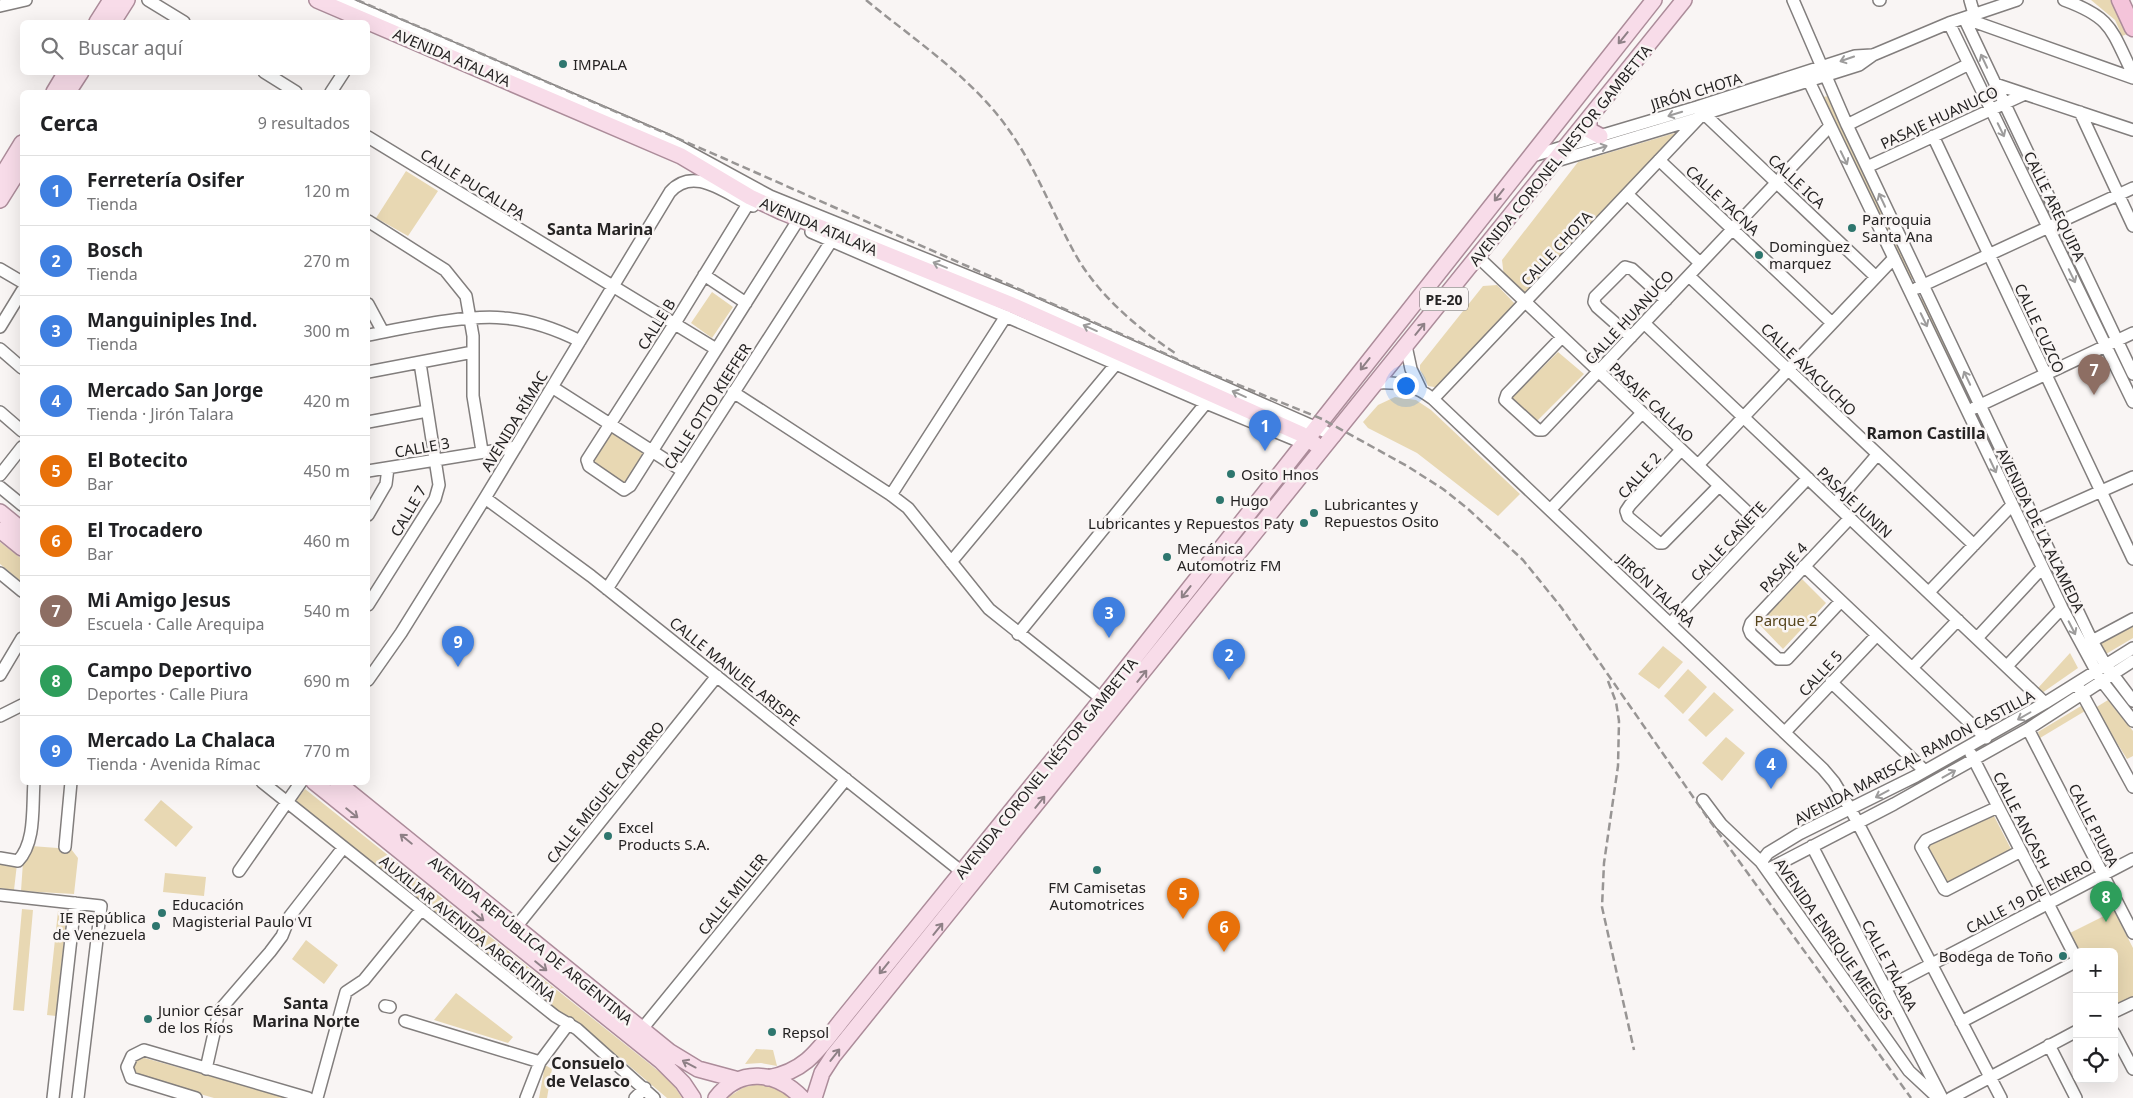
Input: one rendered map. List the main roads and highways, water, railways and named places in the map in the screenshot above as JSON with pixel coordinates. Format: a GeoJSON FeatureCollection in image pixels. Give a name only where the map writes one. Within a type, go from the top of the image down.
{"type":"FeatureCollection","features":[{"type":"Feature","properties":{"kind":"highway"},"geometry":{"type":"LineString","coordinates":[[2120,0],[2133,28]]}},
{"type":"Feature","properties":{"kind":"main road"},"geometry":{"type":"LineString","coordinates":[[98,20],[111,0]]}},
{"type":"Feature","properties":{"kind":"main road"},"geometry":{"type":"LineString","coordinates":[[114,20],[126,0]]}},
{"type":"Feature","properties":{"kind":"main road","name":"AVENIDA ATALAYA"},"geometry":{"type":"LineString","coordinates":[[317,0],[354,20]]}},
{"type":"Feature","properties":{"kind":"main road","name":"AVENIDA CORONEL NESTOR GAMBETTA"},"geometry":{"type":"LineString","coordinates":[[1309,436],[1654,0]]}},
{"type":"Feature","properties":{"kind":"main road","name":"AVENIDA CORONEL NESTOR GAMBETTA"},"geometry":{"type":"LineString","coordinates":[[1323,450],[1684,0]]}},
{"type":"Feature","properties":{"kind":"main road","name":"AVENIDA ATALAYA"},"geometry":{"type":"LineString","coordinates":[[371,29],[681,156],[750,197],[782,212],[1012,305],[1309,436],[1323,450]]}},
{"type":"Feature","properties":{"kind":"main road"},"geometry":{"type":"LineString","coordinates":[[55,90],[64,75]]}},
{"type":"Feature","properties":{"kind":"main road"},"geometry":{"type":"LineString","coordinates":[[69,90],[79,75]]}},
{"type":"Feature","properties":{"kind":"main road"},"geometry":{"type":"LineString","coordinates":[[1589,118],[1587,122],[1589,130],[1600,136]]}},
{"type":"Feature","properties":{"kind":"main road"},"geometry":{"type":"LineString","coordinates":[[0,179],[20,146]]}},
{"type":"Feature","properties":{"kind":"main road"},"geometry":{"type":"LineString","coordinates":[[0,200],[20,171]]}},
{"type":"Feature","properties":{"kind":"main road","name":"AVENIDA CORONEL NÉSTOR GAMBETTA"},"geometry":{"type":"LineString","coordinates":[[768,1078],[796,1069],[812,1057],[1102,699],[1309,436]]}},
{"type":"Feature","properties":{"kind":"main road","name":"AVENIDA CORONEL NÉSTOR GAMBETTA"},"geometry":{"type":"LineString","coordinates":[[814,1098],[822,1073],[834,1056],[1323,450]]}},
{"type":"Feature","properties":{"kind":"main road"},"geometry":{"type":"LineString","coordinates":[[0,512],[20,528]]}},
{"type":"Feature","properties":{"kind":"main road"},"geometry":{"type":"LineString","coordinates":[[0,530],[20,546]]}},
{"type":"Feature","properties":{"kind":"main road","name":"AVENIDA REPÚBLICA DE ARGENTINA"},"geometry":{"type":"LineString","coordinates":[[318,785],[661,1062],[683,1083],[693,1098]]}},
{"type":"Feature","properties":{"kind":"main road","name":"AVENIDA REPÚBLICA DE ARGENTINA"},"geometry":{"type":"LineString","coordinates":[[341,785],[685,1062],[711,1074],[735,1079],[745,1077],[768,1078]]}},
{"type":"Feature","properties":{"kind":"main road"},"geometry":{"type":"LineString","coordinates":[[768,1078],[786,1084],[802,1098]]}},
{"type":"Feature","properties":{"kind":"main road"},"geometry":{"type":"LineString","coordinates":[[716,1098],[735,1079]]}},
{"type":"Feature","properties":{"kind":"railway"},"geometry":{"type":"LineString","coordinates":[[357,0],[723,158],[1202,370],[1322,419],[1407,466],[1443,489],[1467,508],[1523,560],[1561,607],[1707,817],[1911,1098]]}},
{"type":"Feature","properties":{"kind":"railway"},"geometry":{"type":"LineString","coordinates":[[866,0],[958,74],[992,108],[1026,156],[1074,252],[1094,282],[1132,321],[1175,353]]}},
{"type":"Feature","properties":{"kind":"railway"},"geometry":{"type":"LineString","coordinates":[[1608,681],[1616,702],[1619,721],[1618,766],[1604,863],[1602,907],[1634,1050]]}},
{"type":"Feature","properties":{"kind":"place","name":"IMPALA"},"geometry":{"type":"Point","coordinates":[563,64]}},
{"type":"Feature","properties":{"kind":"place","name":"Parroquia Santa Ana"},"geometry":{"type":"Point","coordinates":[1852,228]}},
{"type":"Feature","properties":{"kind":"place","name":"Dominguez marquez"},"geometry":{"type":"Point","coordinates":[1759,255]}},
{"type":"Feature","properties":{"kind":"place","name":"Mi Amigo Jesus"},"geometry":{"type":"Point","coordinates":[2094,395]}},
{"type":"Feature","properties":{"kind":"place","name":"Ferretería Osifer"},"geometry":{"type":"Point","coordinates":[1265,451]}},
{"type":"Feature","properties":{"kind":"place","name":"Osito Hnos"},"geometry":{"type":"Point","coordinates":[1231,474]}},
{"type":"Feature","properties":{"kind":"place","name":"Hugo"},"geometry":{"type":"Point","coordinates":[1220,500]}},
{"type":"Feature","properties":{"kind":"place","name":"Lubricantes y Repuestos Osito"},"geometry":{"type":"Point","coordinates":[1314,513]}},
{"type":"Feature","properties":{"kind":"place","name":"Lubricantes y Repuestos Paty"},"geometry":{"type":"Point","coordinates":[1304,523]}},
{"type":"Feature","properties":{"kind":"place","name":"Mecánica Automotriz FM"},"geometry":{"type":"Point","coordinates":[1167,557]}},
{"type":"Feature","properties":{"kind":"place","name":"Manguiniples Ind."},"geometry":{"type":"Point","coordinates":[1109,638]}},
{"type":"Feature","properties":{"kind":"place","name":"Mercado La Chalaca"},"geometry":{"type":"Point","coordinates":[458,667]}},
{"type":"Feature","properties":{"kind":"place","name":"Bosch"},"geometry":{"type":"Point","coordinates":[1229,680]}},
{"type":"Feature","properties":{"kind":"place","name":"Mercado San Jorge"},"geometry":{"type":"Point","coordinates":[1771,789]}},
{"type":"Feature","properties":{"kind":"place","name":"Excel Products S.A."},"geometry":{"type":"Point","coordinates":[608,836]}},
{"type":"Feature","properties":{"kind":"place","name":"FM Camisetas Automotrices"},"geometry":{"type":"Point","coordinates":[1097,870]}},
{"type":"Feature","properties":{"kind":"place","name":"Educación Magisterial Paulo VI"},"geometry":{"type":"Point","coordinates":[162,913]}},
{"type":"Feature","properties":{"kind":"place","name":"El Botecito"},"geometry":{"type":"Point","coordinates":[1183,919]}},
{"type":"Feature","properties":{"kind":"place","name":"Campo Deportivo"},"geometry":{"type":"Point","coordinates":[2106,922]}},
{"type":"Feature","properties":{"kind":"place","name":"IE República de Venezuela"},"geometry":{"type":"Point","coordinates":[156,926]}},
{"type":"Feature","properties":{"kind":"place","name":"El Trocadero"},"geometry":{"type":"Point","coordinates":[1224,952]}},
{"type":"Feature","properties":{"kind":"place","name":"Bodega de Toño"},"geometry":{"type":"Point","coordinates":[2063,956]}},
{"type":"Feature","properties":{"kind":"place","name":"Junior César de los Ríos"},"geometry":{"type":"Point","coordinates":[148,1019]}},
{"type":"Feature","properties":{"kind":"place","name":"Repsol"},"geometry":{"type":"Point","coordinates":[772,1032]}},
{"type":"Feature","properties":{"kind":"district","name":"Santa Marina"},"geometry":{"type":"Point","coordinates":[600,229]}},
{"type":"Feature","properties":{"kind":"district","name":"Ramon Castilla"},"geometry":{"type":"Point","coordinates":[1926,433]}},
{"type":"Feature","properties":{"kind":"district","name":"Santa Marina Norte"},"geometry":{"type":"Point","coordinates":[306,1012]}},
{"type":"Feature","properties":{"kind":"district","name":"Consuelo de Velasco"},"geometry":{"type":"Point","coordinates":[588,1072]}},
{"type":"Feature","properties":{"kind":"park label","name":"Parque 2"},"geometry":{"type":"Point","coordinates":[1786,620]}}]}
